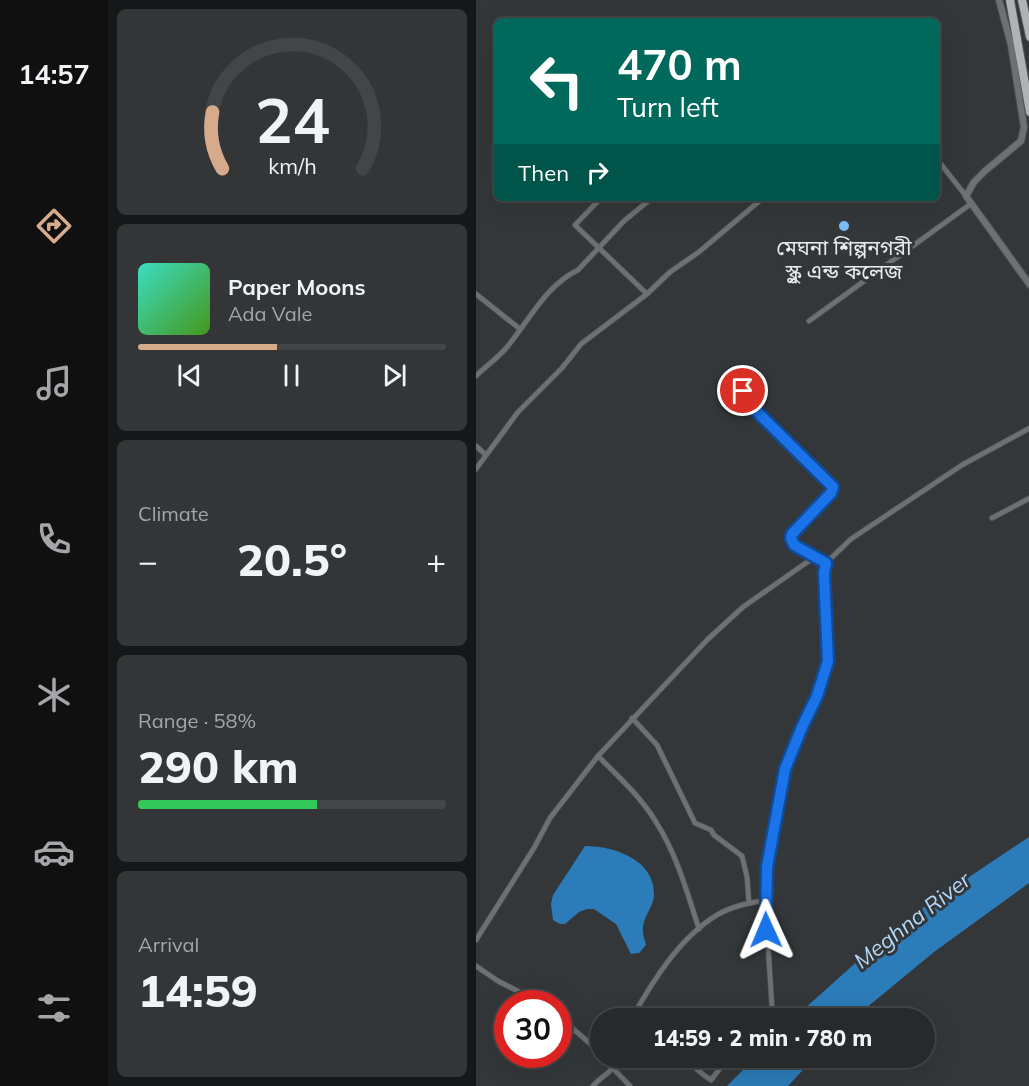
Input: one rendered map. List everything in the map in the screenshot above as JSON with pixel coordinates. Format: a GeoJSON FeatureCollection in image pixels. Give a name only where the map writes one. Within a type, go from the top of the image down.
{"type":"FeatureCollection","features":[{"type":"Feature","properties":{"kind":"highway"},"geometry":{"type":"LineString","coordinates":[[1010,0],[1030,112]]}},
{"type":"Feature","properties":{"kind":"highway"},"geometry":{"type":"LineString","coordinates":[[1022,0],[1030,38]]}},
{"type":"Feature","properties":{"kind":"street"},"geometry":{"type":"LineString","coordinates":[[966,196],[974,182],[1021,141],[1023,134],[1024,127],[1011,45],[999,0]]}},
{"type":"Feature","properties":{"kind":"street"},"geometry":{"type":"LineString","coordinates":[[940,163],[972,203],[1030,285]]}},
{"type":"Feature","properties":{"kind":"street"},"geometry":{"type":"LineString","coordinates":[[598,201],[575,225],[647,294]]}},
{"type":"Feature","properties":{"kind":"street"},"geometry":{"type":"LineString","coordinates":[[476,376],[505,349],[541,300],[571,273],[578,270],[624,221],[648,201]]}},
{"type":"Feature","properties":{"kind":"street"},"geometry":{"type":"LineString","coordinates":[[476,469],[518,412],[562,368],[581,344],[647,294],[670,272],[699,252],[759,201]]}},
{"type":"Feature","properties":{"kind":"street"},"geometry":{"type":"LineString","coordinates":[[809,321],[972,203]]}},
{"type":"Feature","properties":{"kind":"street"},"geometry":{"type":"LineString","coordinates":[[476,294],[520,329]]}},
{"type":"Feature","properties":{"kind":"street"},"geometry":{"type":"LineString","coordinates":[[757,381],[743,391],[745,400],[833,487],[831,493],[792,534],[791,538],[792,543],[826,563]]}},
{"type":"Feature","properties":{"kind":"street"},"geometry":{"type":"LineString","coordinates":[[771,1008],[766,900],[767,867],[785,769],[826,671],[828,649],[824,573],[826,563],[851,539],[917,494],[962,465],[1030,428]]}},
{"type":"Feature","properties":{"kind":"street"},"geometry":{"type":"LineString","coordinates":[[476,446],[486,455]]}},
{"type":"Feature","properties":{"kind":"street"},"geometry":{"type":"LineString","coordinates":[[992,518],[1030,498]]}},
{"type":"Feature","properties":{"kind":"street"},"geometry":{"type":"LineString","coordinates":[[476,940],[550,818],[598,756],[632,718],[707,640],[743,607],[808,561],[818,558]]}},
{"type":"Feature","properties":{"kind":"street"},"geometry":{"type":"LineString","coordinates":[[632,718],[657,745],[695,823],[711,830],[714,835],[742,856],[747,877],[749,903]]}},
{"type":"Feature","properties":{"kind":"street"},"geometry":{"type":"LineString","coordinates":[[598,756],[632,791],[656,822],[682,874],[699,929]]}},
{"type":"Feature","properties":{"kind":"street"},"geometry":{"type":"LineString","coordinates":[[638,1008],[661,970],[699,929],[718,915],[749,903],[766,900]]}},
{"type":"Feature","properties":{"kind":"street"},"geometry":{"type":"LineString","coordinates":[[476,966],[516,990]]}},
{"type":"Feature","properties":{"kind":"street"},"geometry":{"type":"LineString","coordinates":[[572,1028],[590,1043]]}},
{"type":"Feature","properties":{"kind":"street"},"geometry":{"type":"LineString","coordinates":[[695,1068],[711,1080],[720,1068]]}},
{"type":"Feature","properties":{"kind":"street"},"geometry":{"type":"LineString","coordinates":[[593,1086],[614,1069],[630,1086]]}},
{"type":"Feature","properties":{"kind":"water","name":"Meghna River"},"geometry":{"type":"Polygon","coordinates":[[[1029,837],[1029,883],[934,952],[866,1008],[805,1008],[899,924],[1029,837]]]}},
{"type":"Feature","properties":{"kind":"water"},"geometry":{"type":"Polygon","coordinates":[[[585,846],[620,852],[641,864],[648,873],[653,884],[654,896],[643,927],[646,945],[639,953],[631,954],[616,924],[594,909],[579,912],[565,924],[553,920],[551,904],[553,895],[585,846]]]}},
{"type":"Feature","properties":{"kind":"water"},"geometry":{"type":"Polygon","coordinates":[[[745,1068],[805,1068],[788,1086],[727,1086],[745,1068]]]}},
{"type":"Feature","properties":{"kind":"place","name":"মেঘনা শিল্পনগরী স্কুল এন্ড কলেজ"},"geometry":{"type":"Point","coordinates":[844,226]}},
{"type":"Feature","properties":{"kind":"route"},"geometry":{"type":"LineString","coordinates":[[743,391],[745,400],[833,487],[831,493],[792,534],[791,538],[794,545],[826,563],[824,573],[828,661],[817,696],[785,769],[767,867],[766,930]]}}]}
